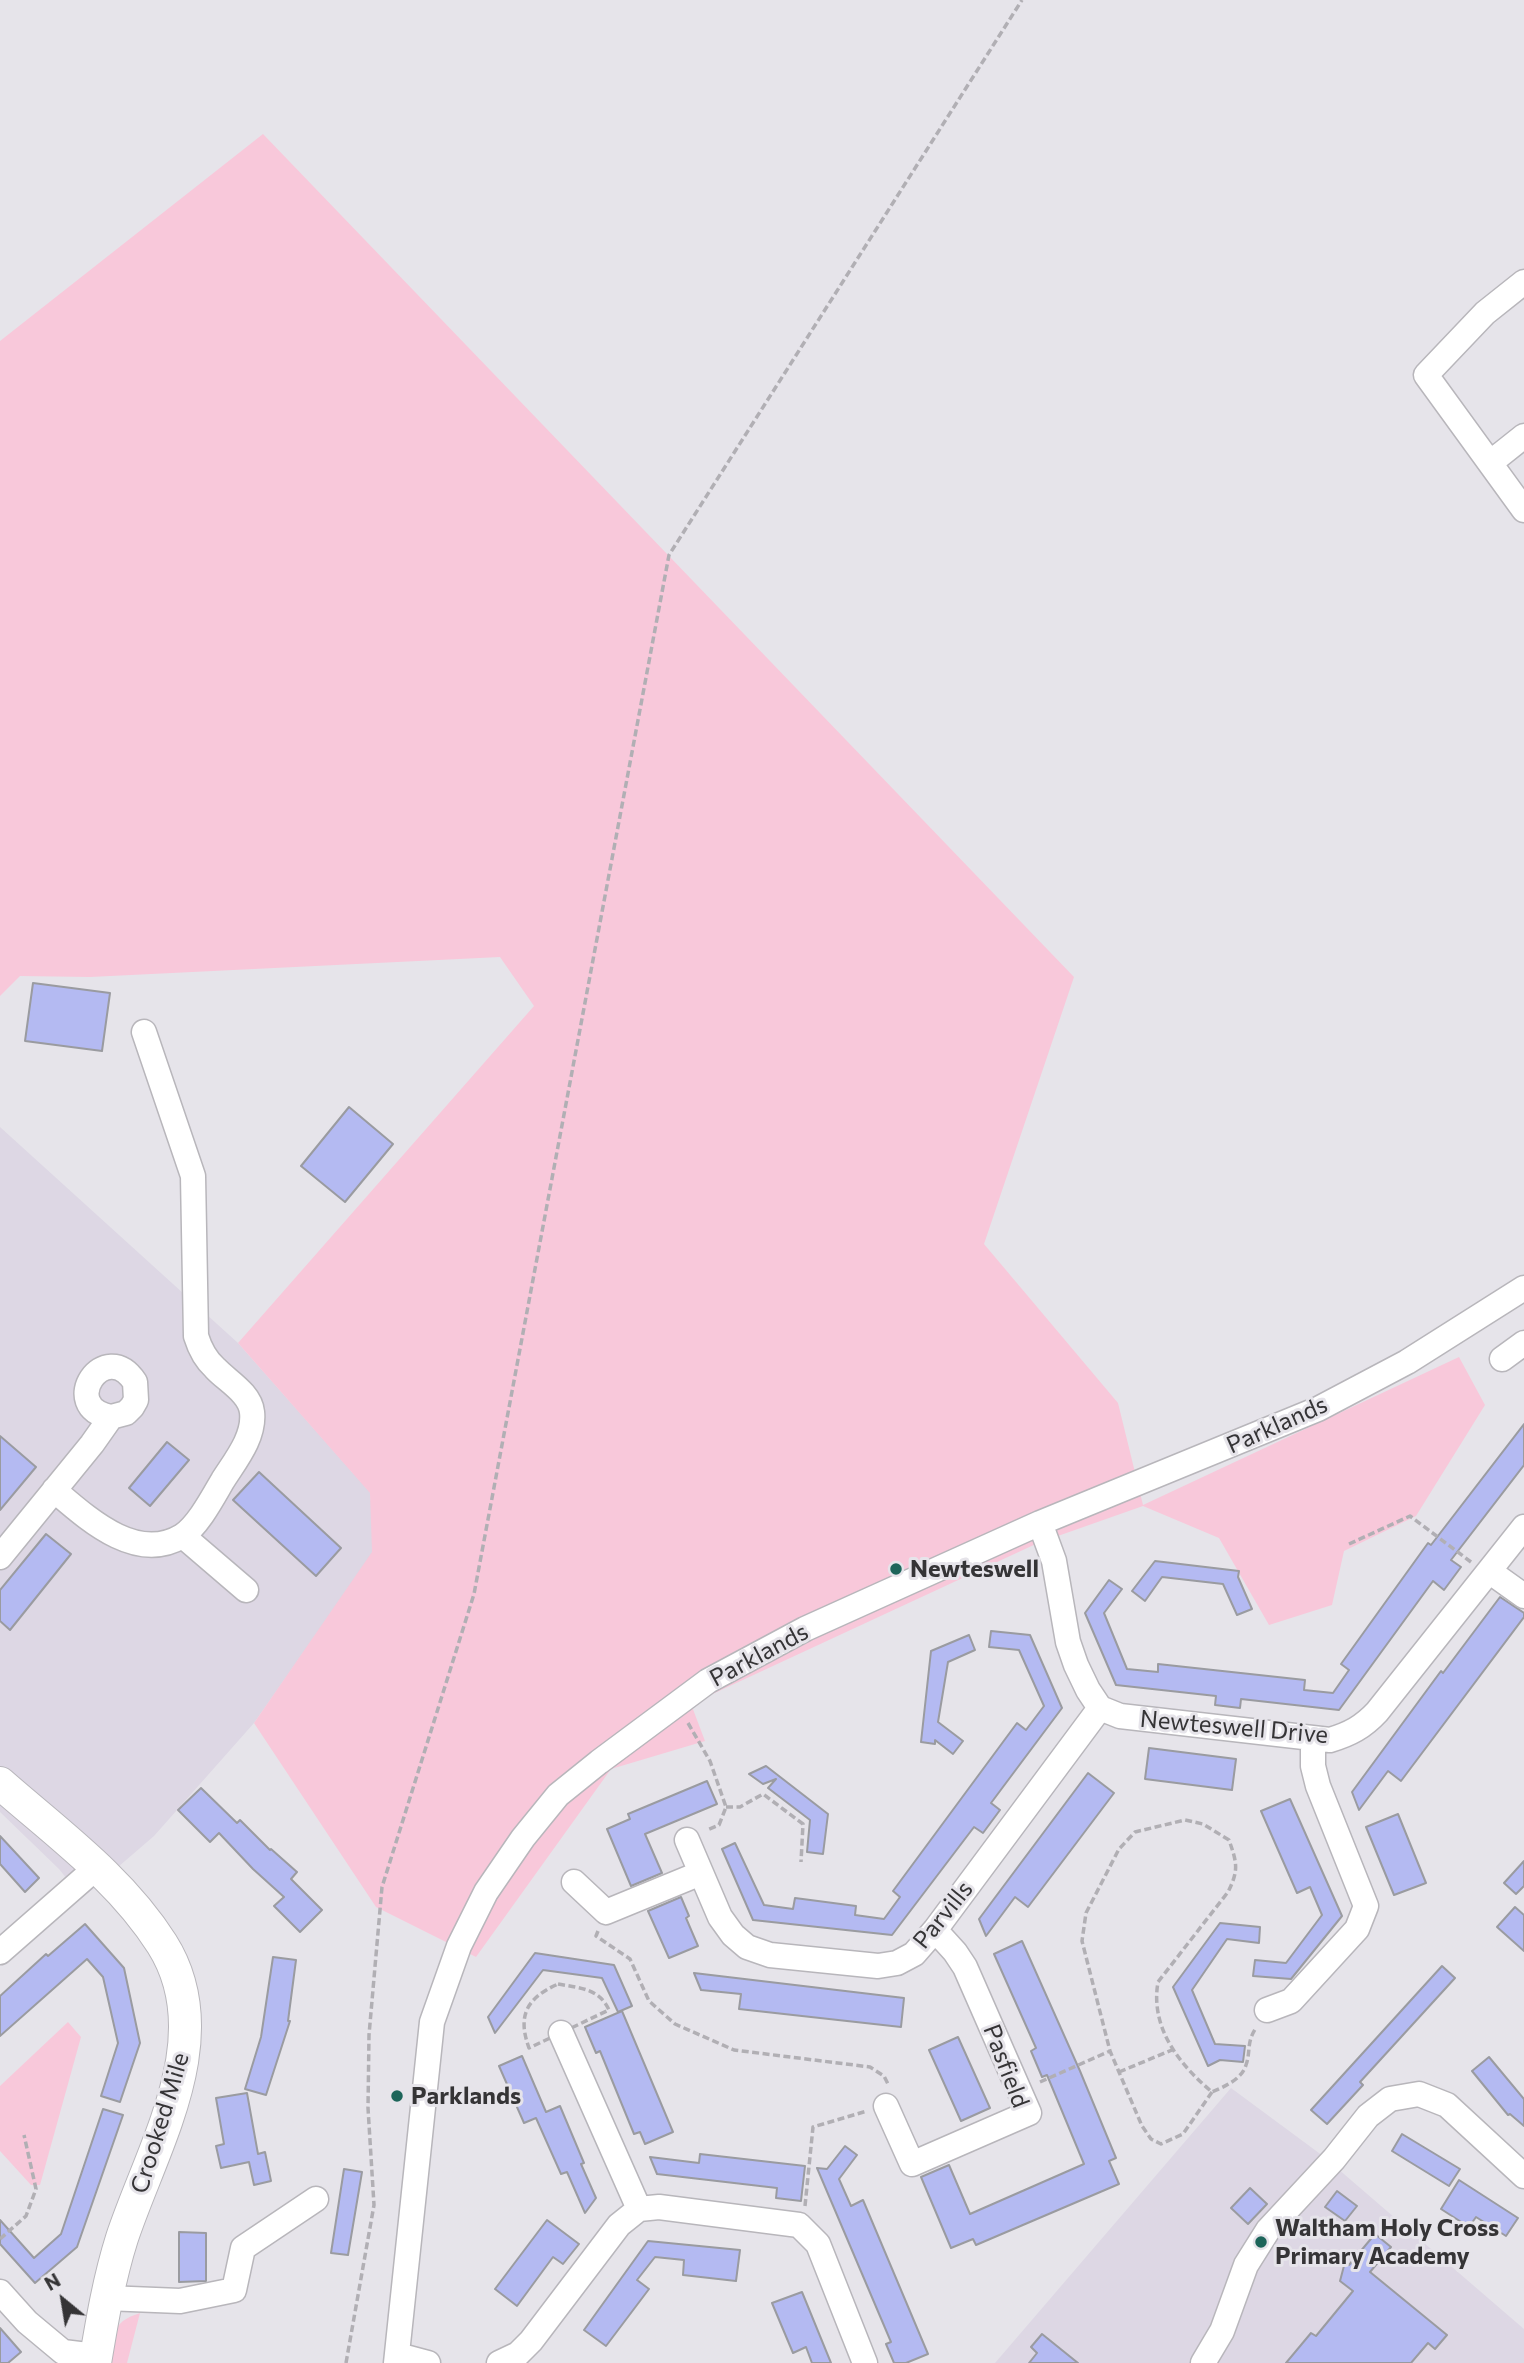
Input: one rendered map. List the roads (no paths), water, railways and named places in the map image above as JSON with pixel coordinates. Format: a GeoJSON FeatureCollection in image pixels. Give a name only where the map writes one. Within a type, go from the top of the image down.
{"type":"FeatureCollection","features":[{"type":"Feature","properties":{"kind":"main road","name":"Crooked Mile"},"geometry":{"type":"LineString","coordinates":[[0,1783],[97,1867],[127,1897],[162,1944],[175,1968],[184,1999],[186,2049],[179,2080],[122,2239],[106,2298],[96,2360]]}},
{"type":"Feature","properties":{"kind":"street"},"geometry":{"type":"LineString","coordinates":[[1524,282],[1485,313],[1426,375],[1524,510]]}},
{"type":"Feature","properties":{"kind":"street"},"geometry":{"type":"LineString","coordinates":[[1490,463],[1524,436]]}},
{"type":"Feature","properties":{"kind":"street"},"geometry":{"type":"LineString","coordinates":[[54,1490],[85,1517],[127,1541],[162,1544],[183,1536],[204,1511],[248,1440],[253,1413],[248,1400],[201,1352],[196,1336],[193,1176],[144,1032]]}},
{"type":"Feature","properties":{"kind":"street","name":"Parklands"},"geometry":{"type":"LineString","coordinates":[[397,2359],[432,2022],[459,1946],[486,1892],[523,1838],[558,1795],[708,1681],[805,1629],[1040,1522],[1318,1409],[1407,1362],[1524,1288]]}},
{"type":"Feature","properties":{"kind":"street"},"geometry":{"type":"LineString","coordinates":[[1502,1359],[1524,1343]]}},
{"type":"Feature","properties":{"kind":"street"},"geometry":{"type":"LineString","coordinates":[[0,1557],[111,1417]]}},
{"type":"Feature","properties":{"kind":"street"},"geometry":{"type":"LineString","coordinates":[[1040,1522],[1054,1561],[1068,1642],[1088,1690],[1100,1707]]}},
{"type":"Feature","properties":{"kind":"street","name":"Newteswell Drive"},"geometry":{"type":"LineString","coordinates":[[1100,1707],[1120,1716],[1313,1739],[1330,1740],[1349,1735],[1365,1724],[1524,1527]]}},
{"type":"Feature","properties":{"kind":"street"},"geometry":{"type":"LineString","coordinates":[[183,1536],[246,1590]]}},
{"type":"Feature","properties":{"kind":"street"},"geometry":{"type":"LineString","coordinates":[[1489,1571],[1524,1596]]}},
{"type":"Feature","properties":{"kind":"street","name":"Parvills"},"geometry":{"type":"LineString","coordinates":[[687,1840],[720,1917],[733,1935],[747,1947],[770,1955],[878,1966],[897,1963],[914,1954],[935,1930],[1100,1707]]}},
{"type":"Feature","properties":{"kind":"street"},"geometry":{"type":"LineString","coordinates":[[1267,2010],[1291,2001],[1357,1929],[1366,1906],[1318,1786],[1313,1766],[1313,1739]]}},
{"type":"Feature","properties":{"kind":"street"},"geometry":{"type":"LineString","coordinates":[[0,1952],[97,1867]]}},
{"type":"Feature","properties":{"kind":"street"},"geometry":{"type":"LineString","coordinates":[[574,1882],[606,1913],[701,1873]]}},
{"type":"Feature","properties":{"kind":"street","name":"Pasfield"},"geometry":{"type":"LineString","coordinates":[[887,2106],[912,2164],[1029,2113],[965,1967],[935,1930]]}},
{"type":"Feature","properties":{"kind":"street"},"geometry":{"type":"LineString","coordinates":[[561,2032],[639,2208]]}},
{"type":"Feature","properties":{"kind":"street"},"geometry":{"type":"LineString","coordinates":[[1203,2363],[1222,2331],[1246,2265],[1268,2230],[1334,2160],[1368,2116],[1390,2099],[1419,2094],[1447,2105],[1524,2176]]}},
{"type":"Feature","properties":{"kind":"street"},"geometry":{"type":"LineString","coordinates":[[106,2298],[180,2301],[234,2290],[243,2248],[316,2199]]}},
{"type":"Feature","properties":{"kind":"street"},"geometry":{"type":"LineString","coordinates":[[514,2360],[619,2225],[639,2208],[659,2207],[799,2225],[818,2244],[865,2363]]}},
{"type":"Feature","properties":{"kind":"street"},"geometry":{"type":"LineString","coordinates":[[0,2292],[27,2322],[63,2352],[96,2360]]}},
{"type":"Feature","properties":{"kind":"street"},"geometry":{"type":"LineString","coordinates":[[397,2359],[428,2363]]}},
{"type":"Feature","properties":{"kind":"place","name":"Newteswell"},"geometry":{"type":"Point","coordinates":[896,1569]}},
{"type":"Feature","properties":{"kind":"place","name":"Parklands"},"geometry":{"type":"Point","coordinates":[397,2096]}},
{"type":"Feature","properties":{"kind":"place","name":"Waltham Holy Cross Primary Academy"},"geometry":{"type":"Point","coordinates":[1261,2242]}}]}
